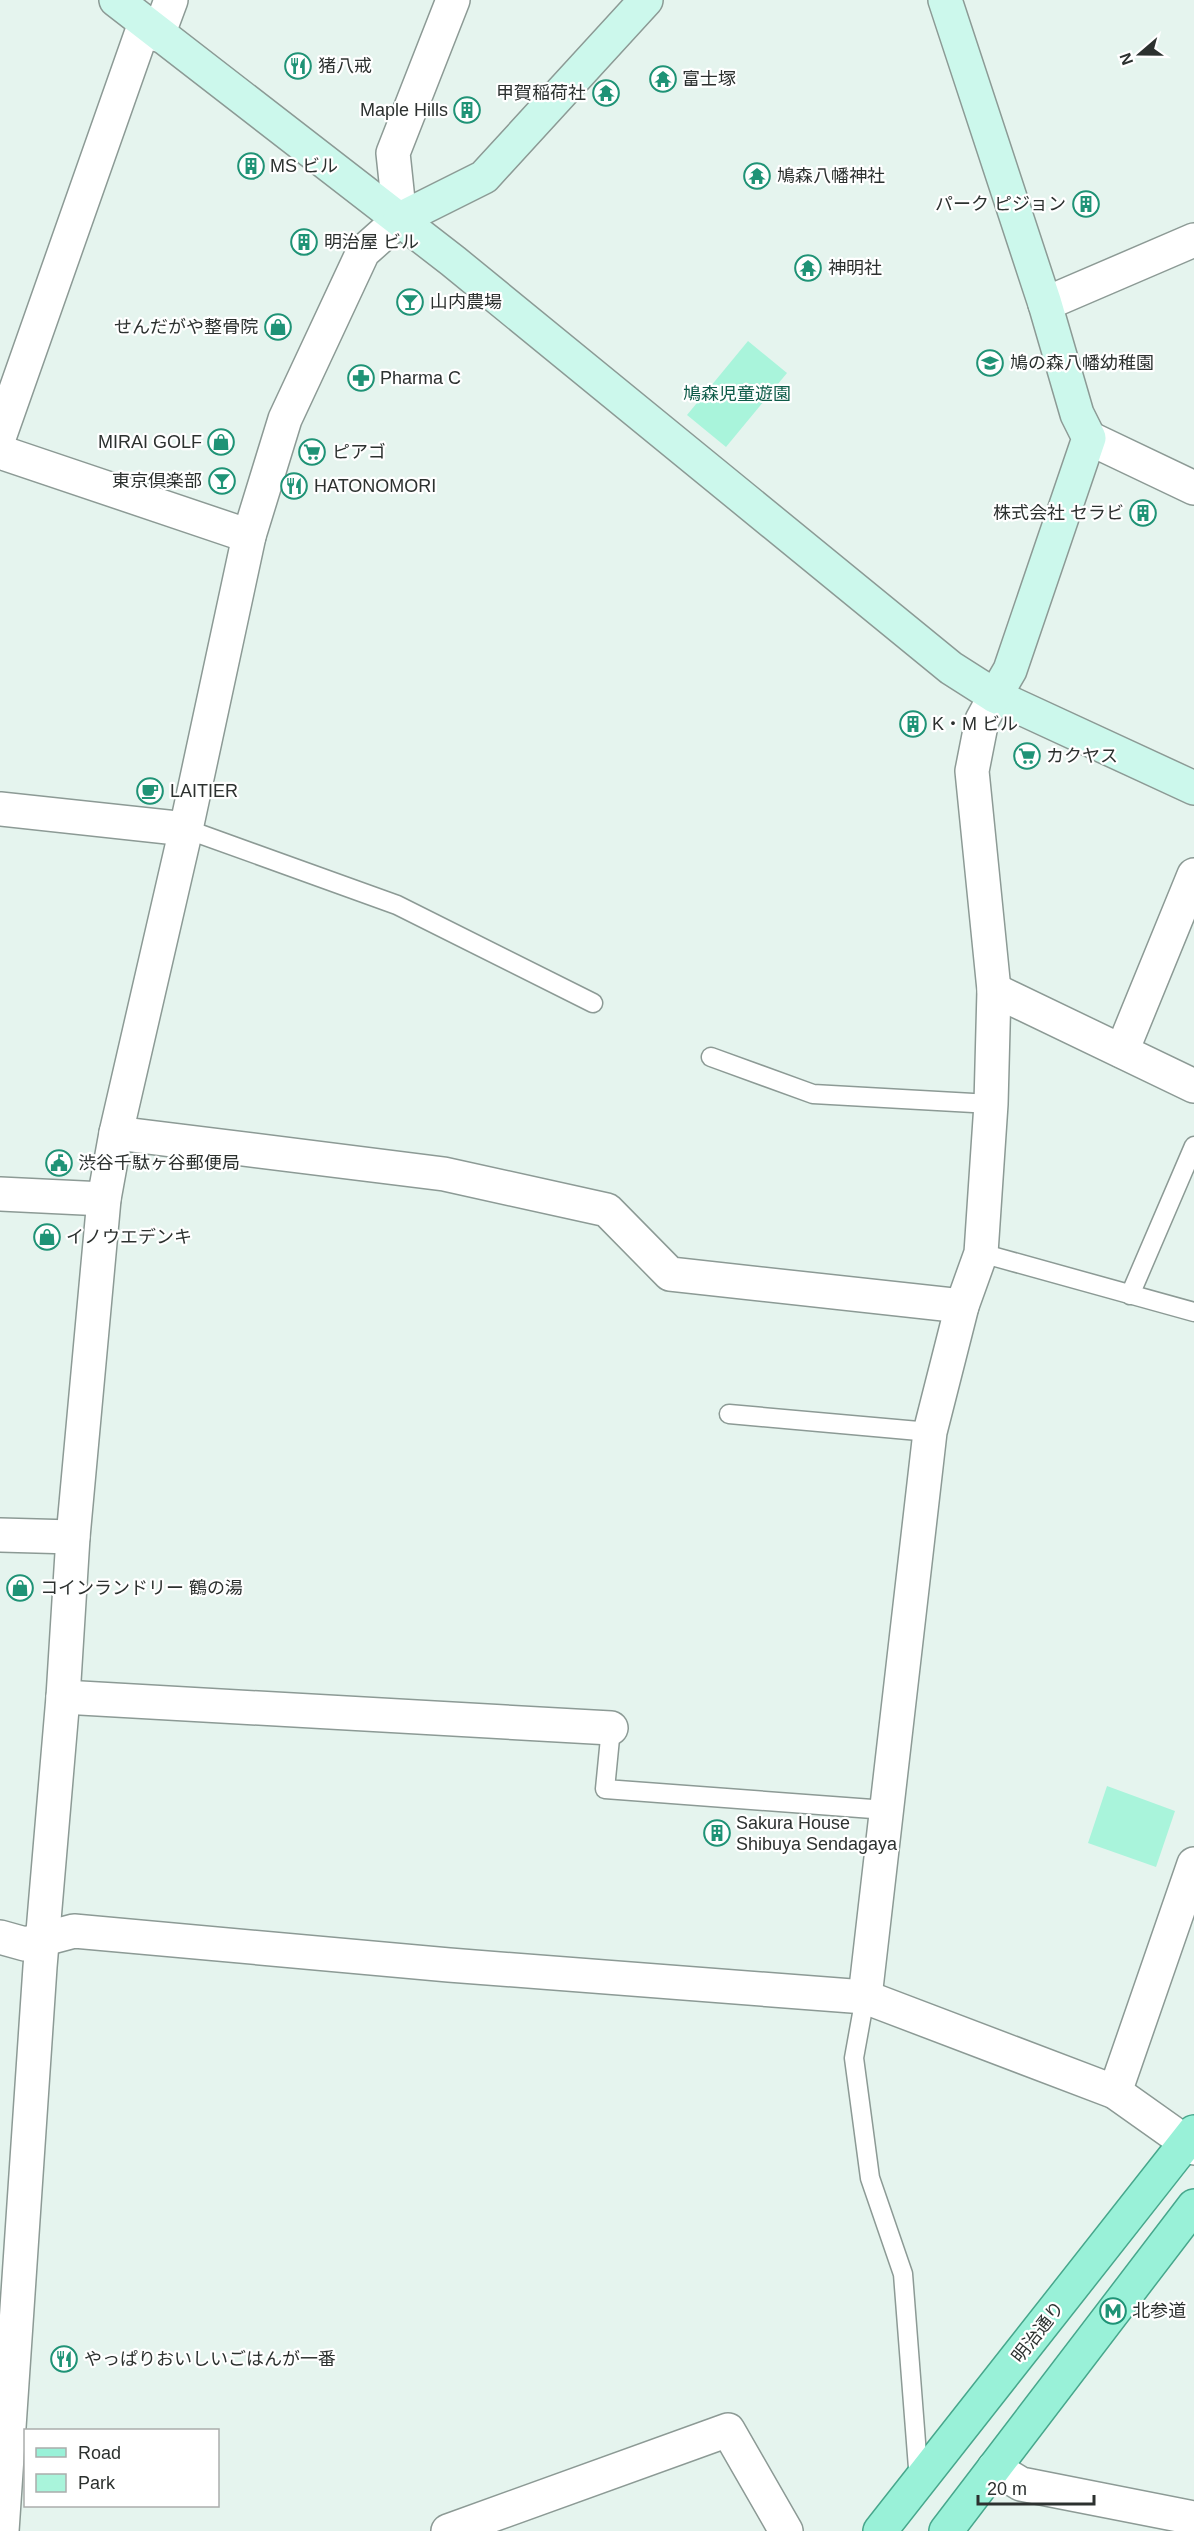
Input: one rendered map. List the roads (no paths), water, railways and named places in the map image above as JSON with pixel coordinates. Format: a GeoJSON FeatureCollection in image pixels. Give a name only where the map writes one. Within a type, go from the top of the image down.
{"type":"FeatureCollection","features":[{"type":"Feature","properties":{"kind":"main road","name":"明治通り"},"geometry":{"type":"LineString","coordinates":[[880,2531],[1192,2140]]}},
{"type":"Feature","properties":{"kind":"main road"},"geometry":{"type":"LineString","coordinates":[[946,2531],[1194,2206]]}},
{"type":"Feature","properties":{"kind":"street"},"geometry":{"type":"LineString","coordinates":[[116,0],[400,219],[951,668],[995,696],[1194,788]]}},
{"type":"Feature","properties":{"kind":"street"},"geometry":{"type":"LineString","coordinates":[[0,435],[152,29],[171,0]]}},
{"type":"Feature","properties":{"kind":"street"},"geometry":{"type":"LineString","coordinates":[[400,219],[393,153],[453,0]]}},
{"type":"Feature","properties":{"kind":"street"},"geometry":{"type":"LineString","coordinates":[[2,2516],[73,1537],[104,1199],[116,1133],[186,829],[249,536],[285,419],[363,252],[400,219],[484,177],[646,0]]}},
{"type":"Feature","properties":{"kind":"street"},"geometry":{"type":"LineString","coordinates":[[948,1],[1045,304],[1077,414],[1089,438],[1194,488]]}},
{"type":"Feature","properties":{"kind":"street"},"geometry":{"type":"LineString","coordinates":[[1045,304],[1194,240]]}},
{"type":"Feature","properties":{"kind":"street"},"geometry":{"type":"LineString","coordinates":[[864,1997],[930,1432],[962,1306],[981,1253],[991,1104],[994,990],[972,771],[982,720],[1010,670],[1089,438]]}},
{"type":"Feature","properties":{"kind":"street"},"geometry":{"type":"LineString","coordinates":[[0,452],[249,536]]}},
{"type":"Feature","properties":{"kind":"street"},"geometry":{"type":"LineString","coordinates":[[0,809],[186,829]]}},
{"type":"Feature","properties":{"kind":"street"},"geometry":{"type":"LineString","coordinates":[[1122,1052],[1194,875]]}},
{"type":"Feature","properties":{"kind":"street"},"geometry":{"type":"LineString","coordinates":[[994,990],[1194,1086]]}},
{"type":"Feature","properties":{"kind":"street"},"geometry":{"type":"LineString","coordinates":[[116,1133],[444,1174],[607,1210],[670,1274],[962,1306]]}},
{"type":"Feature","properties":{"kind":"street"},"geometry":{"type":"LineString","coordinates":[[0,1194],[104,1199]]}},
{"type":"Feature","properties":{"kind":"street"},"geometry":{"type":"LineString","coordinates":[[0,1535],[73,1537]]}},
{"type":"Feature","properties":{"kind":"street"},"geometry":{"type":"LineString","coordinates":[[63,1697],[611,1728]]}},
{"type":"Feature","properties":{"kind":"street"},"geometry":{"type":"LineString","coordinates":[[1114,2092],[1194,1864]]}},
{"type":"Feature","properties":{"kind":"street"},"geometry":{"type":"LineString","coordinates":[[0,1937],[25,1944],[74,1931],[449,1965],[864,1997],[1114,2092],[1192,2140]]}},
{"type":"Feature","properties":{"kind":"street"},"geometry":{"type":"LineString","coordinates":[[448,2531],[729,2430],[786,2531]]}},
{"type":"Feature","properties":{"kind":"street"},"geometry":{"type":"LineString","coordinates":[[994,2468],[1021,2484],[1194,2518]]}},
{"type":"Feature","properties":{"kind":"lane"},"geometry":{"type":"LineString","coordinates":[[186,829],[397,905],[593,1003]]}},
{"type":"Feature","properties":{"kind":"lane"},"geometry":{"type":"LineString","coordinates":[[711,1057],[813,1094],[991,1104]]}},
{"type":"Feature","properties":{"kind":"lane"},"geometry":{"type":"LineString","coordinates":[[1130,1295],[1194,1146]]}},
{"type":"Feature","properties":{"kind":"lane"},"geometry":{"type":"LineString","coordinates":[[981,1253],[1194,1312]]}},
{"type":"Feature","properties":{"kind":"lane"},"geometry":{"type":"LineString","coordinates":[[729,1414],[930,1432]]}},
{"type":"Feature","properties":{"kind":"lane"},"geometry":{"type":"LineString","coordinates":[[611,1728],[605,1789],[886,1809]]}},
{"type":"Feature","properties":{"kind":"lane"},"geometry":{"type":"LineString","coordinates":[[864,1997],[854,2058],[870,2178],[903,2274],[919,2482]]}},
{"type":"Feature","properties":{"kind":"place","name":"猪八戒"},"geometry":{"type":"Point","coordinates":[298,66]}},
{"type":"Feature","properties":{"kind":"place","name":"富士塚"},"geometry":{"type":"Point","coordinates":[663,79]}},
{"type":"Feature","properties":{"kind":"place","name":"甲賀稲荷社"},"geometry":{"type":"Point","coordinates":[606,93]}},
{"type":"Feature","properties":{"kind":"place","name":"Maple Hills"},"geometry":{"type":"Point","coordinates":[467,110]}},
{"type":"Feature","properties":{"kind":"place","name":"MS ビル"},"geometry":{"type":"Point","coordinates":[251,166]}},
{"type":"Feature","properties":{"kind":"place","name":"鳩森八幡神社"},"geometry":{"type":"Point","coordinates":[757,176]}},
{"type":"Feature","properties":{"kind":"place","name":"パーク ピジョン"},"geometry":{"type":"Point","coordinates":[1086,204]}},
{"type":"Feature","properties":{"kind":"place","name":"明治屋 ビル"},"geometry":{"type":"Point","coordinates":[304,242]}},
{"type":"Feature","properties":{"kind":"place","name":"神明社"},"geometry":{"type":"Point","coordinates":[808,268]}},
{"type":"Feature","properties":{"kind":"place","name":"山内農場"},"geometry":{"type":"Point","coordinates":[410,302]}},
{"type":"Feature","properties":{"kind":"place","name":"せんだがや整骨院"},"geometry":{"type":"Point","coordinates":[278,327]}},
{"type":"Feature","properties":{"kind":"place","name":"鳩の森八幡幼稚園"},"geometry":{"type":"Point","coordinates":[990,363]}},
{"type":"Feature","properties":{"kind":"place","name":"Pharma C"},"geometry":{"type":"Point","coordinates":[361,378]}},
{"type":"Feature","properties":{"kind":"place","name":"MIRAI GOLF"},"geometry":{"type":"Point","coordinates":[221,442]}},
{"type":"Feature","properties":{"kind":"place","name":"ピアゴ"},"geometry":{"type":"Point","coordinates":[312,452]}},
{"type":"Feature","properties":{"kind":"place","name":"東京倶楽部"},"geometry":{"type":"Point","coordinates":[222,481]}},
{"type":"Feature","properties":{"kind":"place","name":"HATONOMORI"},"geometry":{"type":"Point","coordinates":[294,486]}},
{"type":"Feature","properties":{"kind":"place","name":"株式会社 セラビ"},"geometry":{"type":"Point","coordinates":[1143,513]}},
{"type":"Feature","properties":{"kind":"place","name":"K・M ビル"},"geometry":{"type":"Point","coordinates":[913,724]}},
{"type":"Feature","properties":{"kind":"place","name":"カクヤス"},"geometry":{"type":"Point","coordinates":[1027,756]}},
{"type":"Feature","properties":{"kind":"place","name":"LAITIER"},"geometry":{"type":"Point","coordinates":[150,791]}},
{"type":"Feature","properties":{"kind":"place","name":"渋谷千駄ヶ谷郵便局"},"geometry":{"type":"Point","coordinates":[59,1163]}},
{"type":"Feature","properties":{"kind":"place","name":"イノウエデンキ"},"geometry":{"type":"Point","coordinates":[47,1237]}},
{"type":"Feature","properties":{"kind":"place","name":"コインランドリー 鶴の湯"},"geometry":{"type":"Point","coordinates":[20,1588]}},
{"type":"Feature","properties":{"kind":"place","name":"Sakura House Shibuya Sendagaya"},"geometry":{"type":"Point","coordinates":[717,1833]}},
{"type":"Feature","properties":{"kind":"place","name":"北参道"},"geometry":{"type":"Point","coordinates":[1113,2311]}},
{"type":"Feature","properties":{"kind":"place","name":"やっぱりおいしいごはんが一番"},"geometry":{"type":"Point","coordinates":[64,2359]}},
{"type":"Feature","properties":{"kind":"park label","name":"鳩森児童遊園"},"geometry":{"type":"Point","coordinates":[737,394]}}]}
